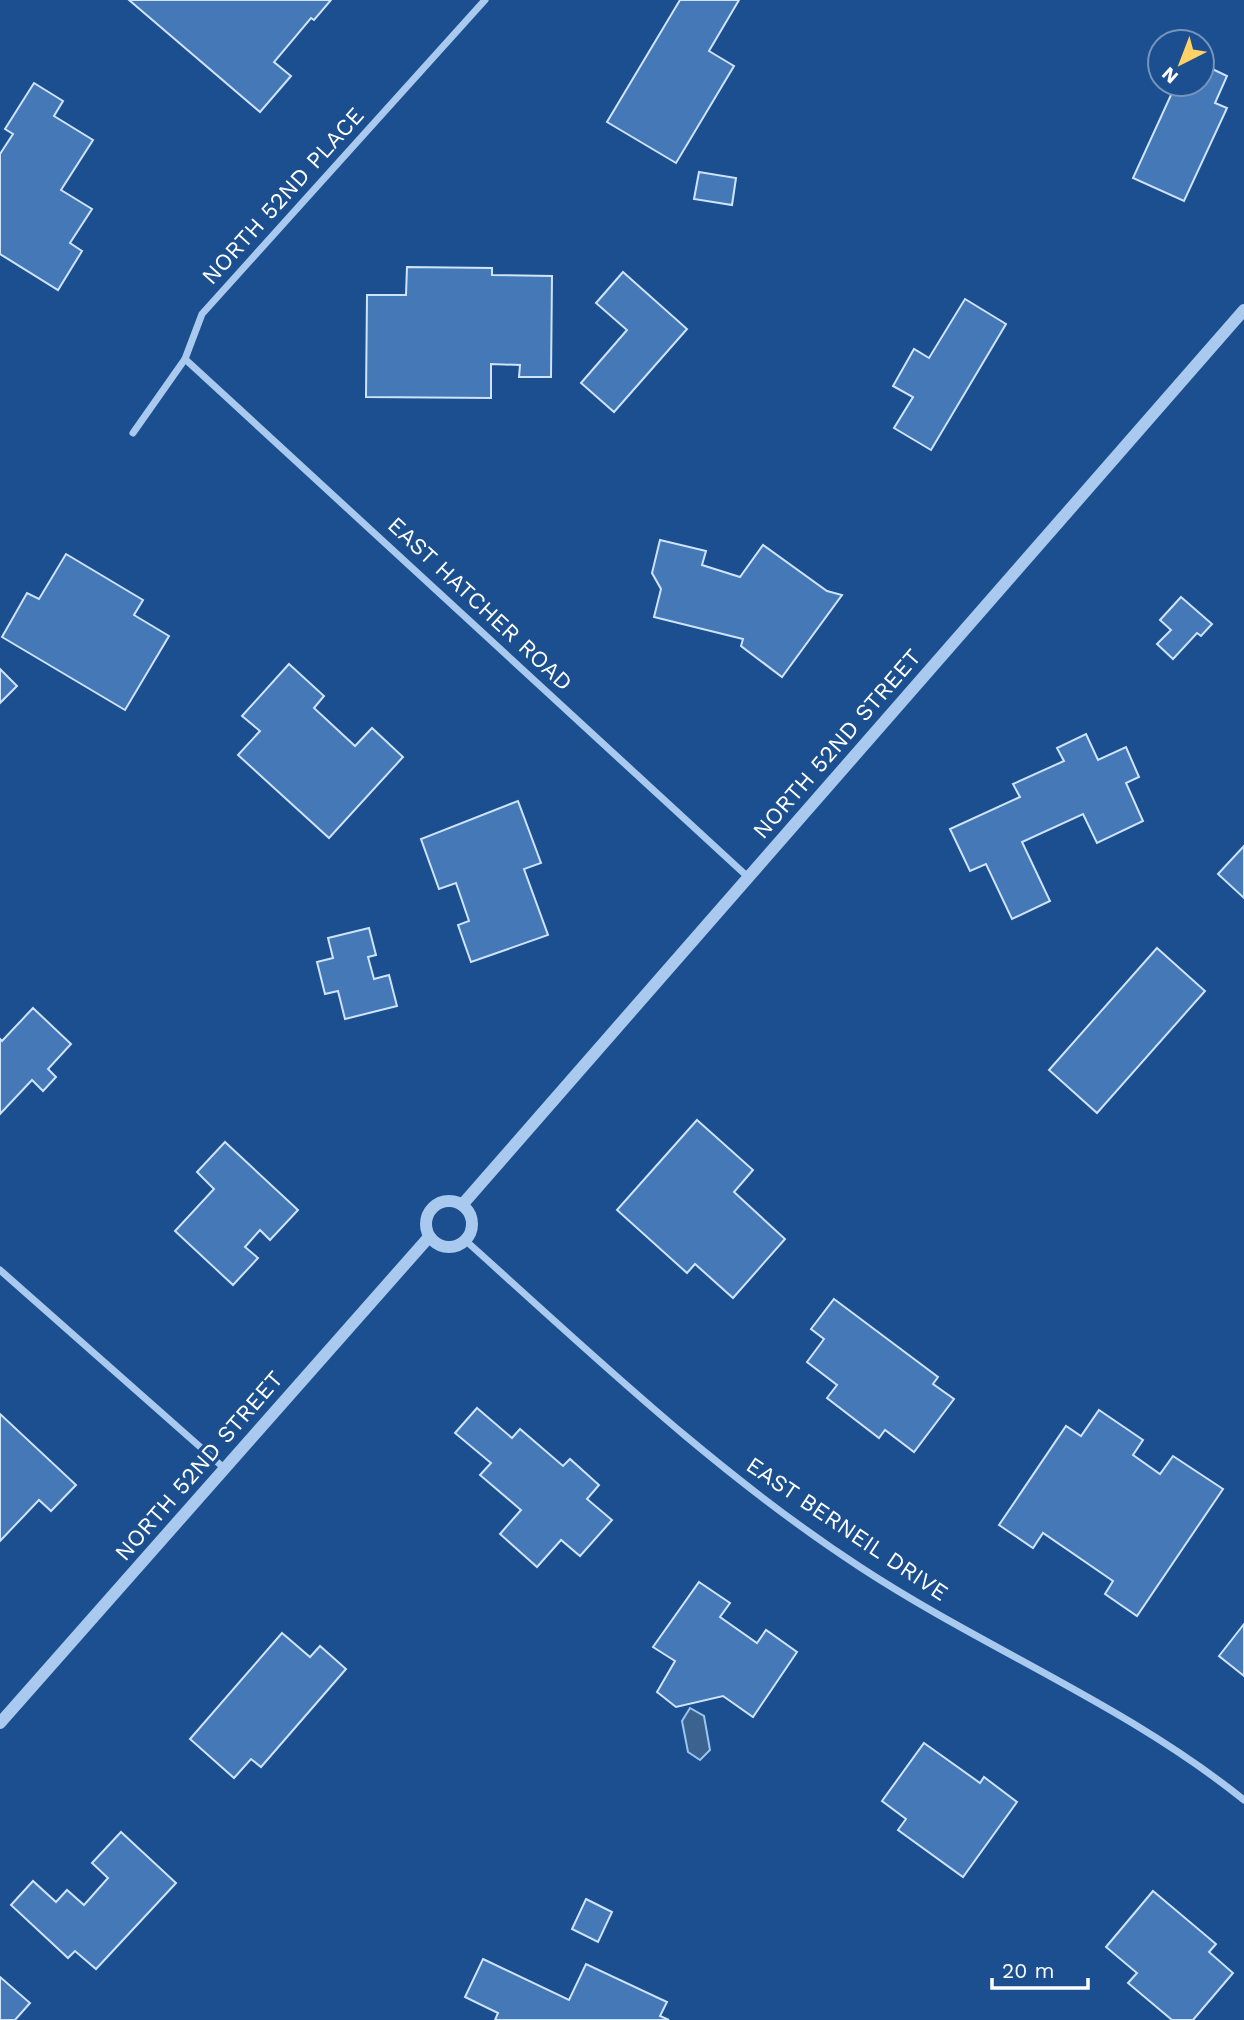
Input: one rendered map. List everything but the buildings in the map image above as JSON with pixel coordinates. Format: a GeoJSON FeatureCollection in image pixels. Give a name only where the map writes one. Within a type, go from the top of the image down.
{"type":"FeatureCollection","features":[{"type":"Feature","properties":{"kind":"street","name":"NORTH 52ND PLACE"},"geometry":{"type":"LineString","coordinates":[[133,433],[184,359],[202,314],[485,0]]}},
{"type":"Feature","properties":{"kind":"street","name":"NORTH 52ND STREET"},"geometry":{"type":"LineString","coordinates":[[462,1205],[1244,310]]}},
{"type":"Feature","properties":{"kind":"street","name":"EAST HATCHER ROAD"},"geometry":{"type":"LineString","coordinates":[[184,359],[749,878]]}},
{"type":"Feature","properties":{"kind":"street"},"geometry":{"type":"LineString","coordinates":[[447,1201],[462,1205],[468,1210],[472,1226],[465,1240],[446,1247],[429,1237],[425,1221],[432,1207],[447,1201]]}},
{"type":"Feature","properties":{"kind":"street","name":"NORTH 52ND STREET"},"geometry":{"type":"LineString","coordinates":[[0,1723],[429,1237]]}},
{"type":"Feature","properties":{"kind":"street","name":"EAST BERNEIL DRIVE"},"geometry":{"type":"LineString","coordinates":[[465,1240],[636,1396],[784,1516],[862,1568],[953,1623],[1133,1723],[1244,1800]]}},
{"type":"Feature","properties":{"kind":"street"},"geometry":{"type":"LineString","coordinates":[[0,1270],[225,1468]]}},
{"type":"Feature","properties":{"kind":"water"},"geometry":{"type":"Polygon","coordinates":[[[690,1708],[704,1716],[710,1750],[700,1760],[688,1752],[682,1721],[690,1708]]]}}]}
